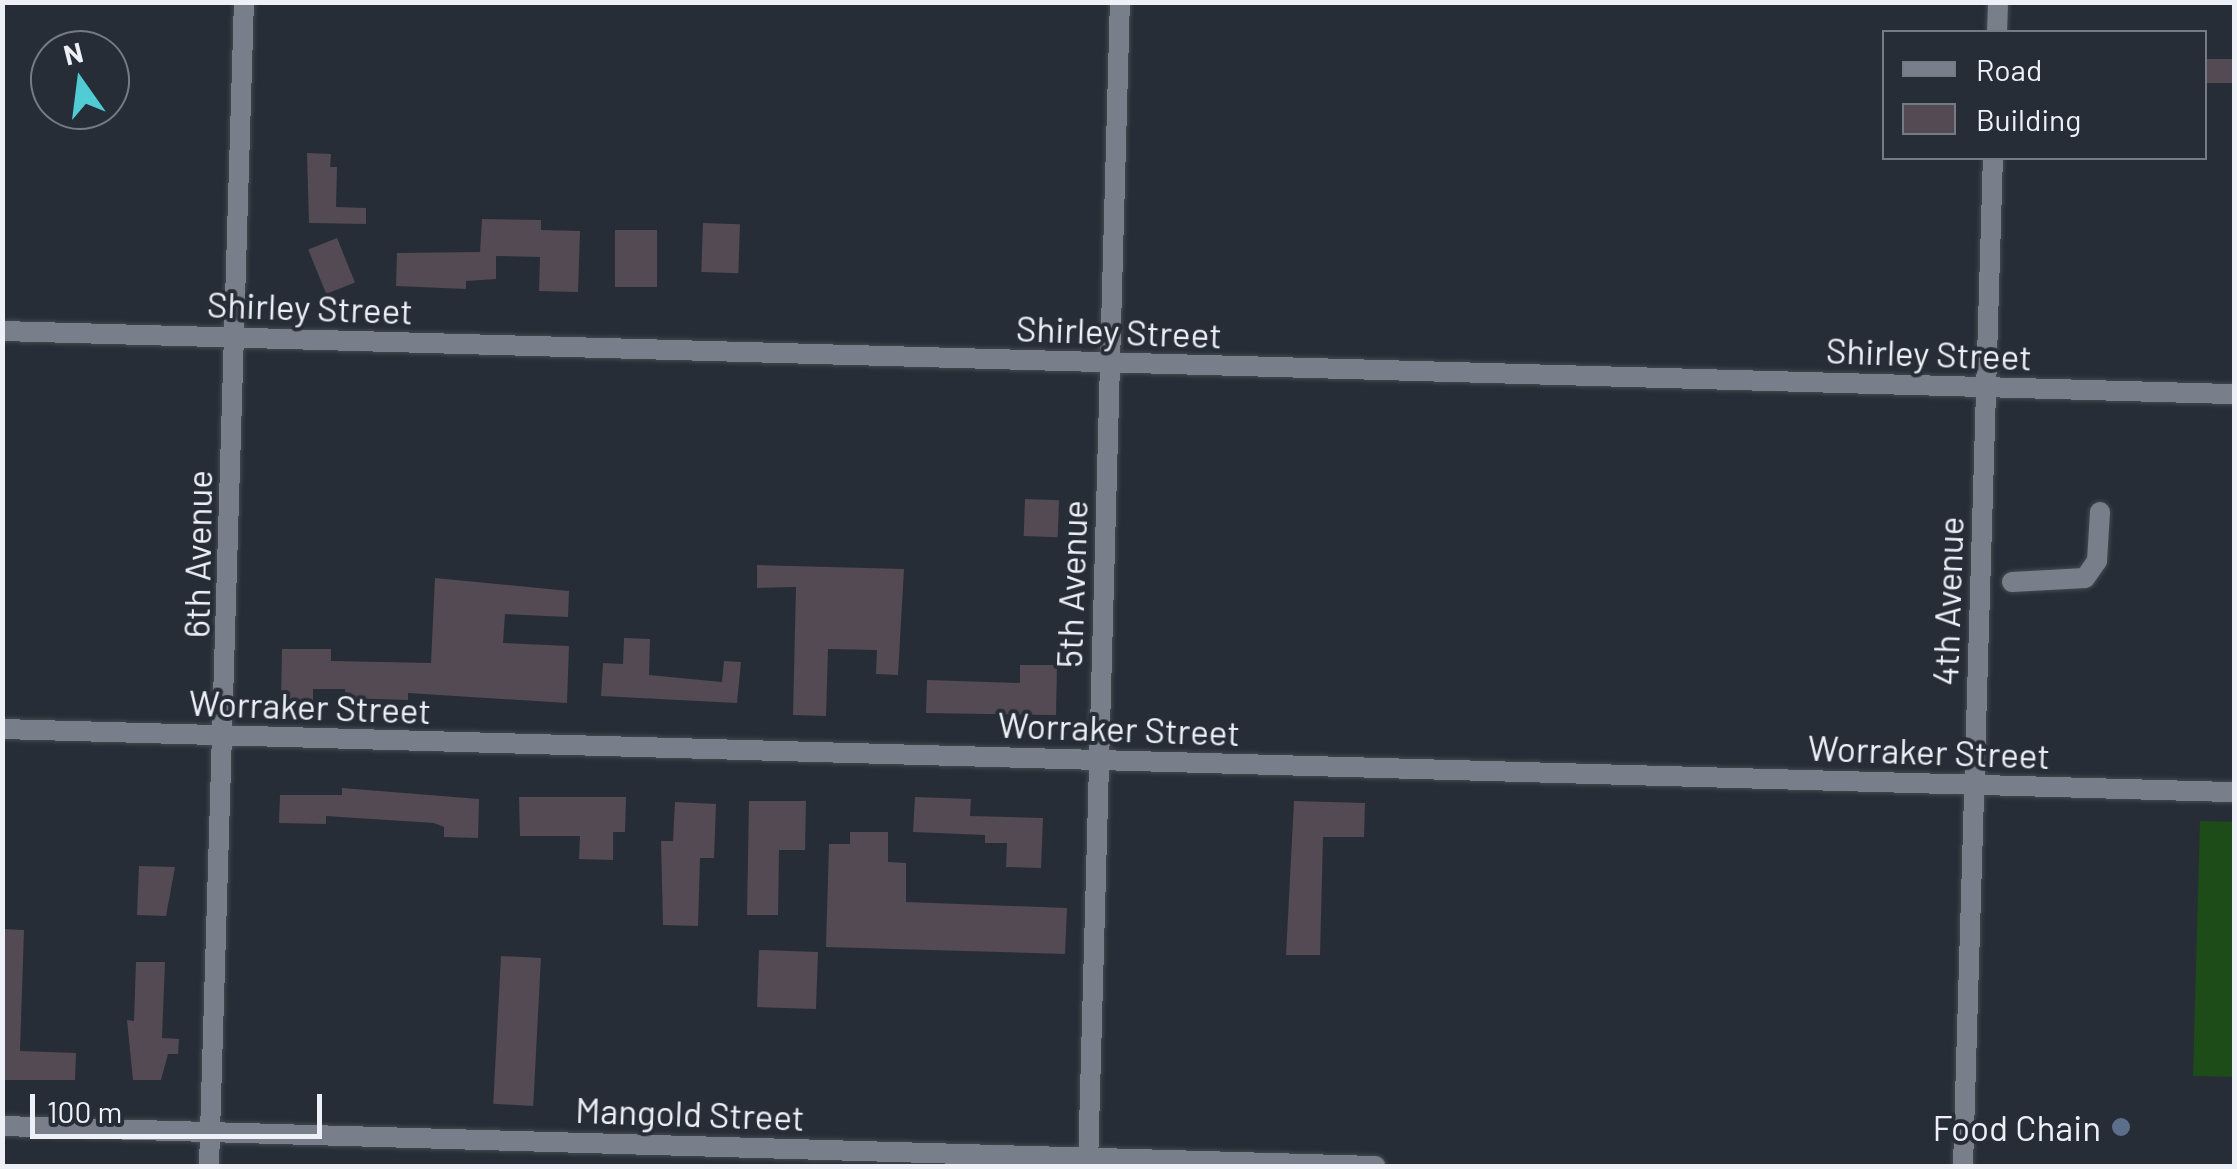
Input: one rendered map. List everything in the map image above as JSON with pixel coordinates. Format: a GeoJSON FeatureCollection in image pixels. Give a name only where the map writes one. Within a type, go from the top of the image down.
{"type":"FeatureCollection","features":[{"type":"Feature","properties":{"kind":"street","name":"6th Avenue"},"geometry":{"type":"LineString","coordinates":[[209,1166],[226,736],[244,2]]}},
{"type":"Feature","properties":{"kind":"street","name":"5th Avenue"},"geometry":{"type":"LineString","coordinates":[[1088,1162],[1120,2]]}},
{"type":"Feature","properties":{"kind":"street"},"geometry":{"type":"LineString","coordinates":[[1997,30],[1998,2]]}},
{"type":"Feature","properties":{"kind":"street","name":"4th Avenue"},"geometry":{"type":"LineString","coordinates":[[1964,1166],[1993,160]]}},
{"type":"Feature","properties":{"kind":"street","name":"Shirley Street"},"geometry":{"type":"LineString","coordinates":[[2,330],[2234,394]]}},
{"type":"Feature","properties":{"kind":"street"},"geometry":{"type":"LineString","coordinates":[[2012,582],[2085,578],[2097,561],[2100,512]]}},
{"type":"Feature","properties":{"kind":"street","name":"Worraker Street"},"geometry":{"type":"LineString","coordinates":[[2,729],[2234,792]]}},
{"type":"Feature","properties":{"kind":"street","name":"Mangold Street"},"geometry":{"type":"LineString","coordinates":[[2,1126],[1088,1162],[1375,1166]]}},
{"type":"Feature","properties":{"kind":"green space"},"geometry":{"type":"Polygon","coordinates":[[[2200,821],[2234,822],[2234,1077],[2193,1076],[2200,821]]]}},
{"type":"Feature","properties":{"kind":"building"},"geometry":{"type":"Polygon","coordinates":[[[2207,59],[2234,59],[2234,83],[2207,83],[2207,59]]]}},
{"type":"Feature","properties":{"kind":"building"},"geometry":{"type":"Polygon","coordinates":[[[307,153],[331,154],[330,167],[337,167],[336,207],[366,208],[366,224],[309,223],[307,153]]]}},
{"type":"Feature","properties":{"kind":"building"},"geometry":{"type":"Polygon","coordinates":[[[482,219],[541,220],[541,230],[580,231],[578,292],[539,291],[540,257],[496,256],[496,279],[466,281],[466,289],[396,286],[397,253],[480,252],[482,219]]]}},
{"type":"Feature","properties":{"kind":"building"},"geometry":{"type":"Polygon","coordinates":[[[703,223],[740,224],[738,273],[701,272],[703,223]]]}},
{"type":"Feature","properties":{"kind":"building"},"geometry":{"type":"Polygon","coordinates":[[[615,230],[657,230],[657,287],[615,287],[615,230]]]}},
{"type":"Feature","properties":{"kind":"building"},"geometry":{"type":"Polygon","coordinates":[[[337,238],[355,283],[326,294],[308,250],[337,238]]]}},
{"type":"Feature","properties":{"kind":"building"},"geometry":{"type":"Polygon","coordinates":[[[1025,499],[1059,500],[1058,537],[1024,536],[1025,499]]]}},
{"type":"Feature","properties":{"kind":"building"},"geometry":{"type":"Polygon","coordinates":[[[757,565],[904,569],[898,675],[876,674],[877,650],[828,649],[826,716],[793,715],[796,587],[757,588],[757,565]]]}},
{"type":"Feature","properties":{"kind":"building"},"geometry":{"type":"Polygon","coordinates":[[[435,578],[569,591],[568,617],[505,614],[503,643],[569,646],[567,703],[408,693],[408,700],[345,698],[345,689],[313,689],[313,702],[281,701],[282,649],[331,649],[331,661],[431,663],[435,578]]]}},
{"type":"Feature","properties":{"kind":"building"},"geometry":{"type":"Polygon","coordinates":[[[624,638],[650,639],[649,675],[722,682],[724,661],[741,662],[737,703],[601,696],[603,663],[623,664],[624,638]]]}},
{"type":"Feature","properties":{"kind":"building"},"geometry":{"type":"Polygon","coordinates":[[[1020,665],[1057,665],[1056,715],[926,713],[927,680],[1020,683],[1020,665]]]}},
{"type":"Feature","properties":{"kind":"building"},"geometry":{"type":"Polygon","coordinates":[[[342,788],[479,799],[478,838],[444,837],[444,827],[434,823],[326,816],[326,824],[279,823],[280,795],[342,795],[342,788]]]}},
{"type":"Feature","properties":{"kind":"building"},"geometry":{"type":"Polygon","coordinates":[[[519,797],[626,797],[625,832],[613,832],[613,860],[579,859],[580,836],[520,836],[519,797]]]}},
{"type":"Feature","properties":{"kind":"building"},"geometry":{"type":"Polygon","coordinates":[[[915,797],[971,799],[970,816],[1043,818],[1041,868],[1006,867],[1007,843],[985,843],[985,835],[913,832],[915,797]]]}},
{"type":"Feature","properties":{"kind":"building"},"geometry":{"type":"Polygon","coordinates":[[[749,801],[806,801],[805,850],[779,850],[778,915],[747,915],[749,801]]]}},
{"type":"Feature","properties":{"kind":"building"},"geometry":{"type":"Polygon","coordinates":[[[1294,801],[1365,803],[1364,837],[1323,837],[1320,955],[1286,955],[1294,801]]]}},
{"type":"Feature","properties":{"kind":"building"},"geometry":{"type":"Polygon","coordinates":[[[675,802],[716,804],[714,858],[700,858],[698,926],[663,925],[661,841],[673,841],[675,802]]]}},
{"type":"Feature","properties":{"kind":"building"},"geometry":{"type":"Polygon","coordinates":[[[850,832],[888,832],[888,862],[906,863],[906,902],[1067,908],[1065,954],[826,947],[829,844],[850,844],[850,832]]]}},
{"type":"Feature","properties":{"kind":"building"},"geometry":{"type":"Polygon","coordinates":[[[139,866],[175,867],[166,916],[137,915],[139,866]]]}},
{"type":"Feature","properties":{"kind":"building"},"geometry":{"type":"Polygon","coordinates":[[[2,929],[24,930],[20,1051],[76,1053],[75,1080],[2,1080],[2,929]]]}},
{"type":"Feature","properties":{"kind":"building"},"geometry":{"type":"Polygon","coordinates":[[[759,950],[818,952],[816,1009],[757,1007],[759,950]]]}},
{"type":"Feature","properties":{"kind":"building"},"geometry":{"type":"Polygon","coordinates":[[[501,956],[541,958],[533,1106],[493,1104],[501,956]]]}},
{"type":"Feature","properties":{"kind":"building"},"geometry":{"type":"Polygon","coordinates":[[[136,962],[165,962],[162,1038],[179,1039],[178,1054],[168,1054],[161,1080],[133,1080],[127,1020],[134,1021],[136,962]]]}},
{"type":"Feature","properties":{"kind":"place","name":"Food Chain"},"geometry":{"type":"Point","coordinates":[2121,1127]}}]}
